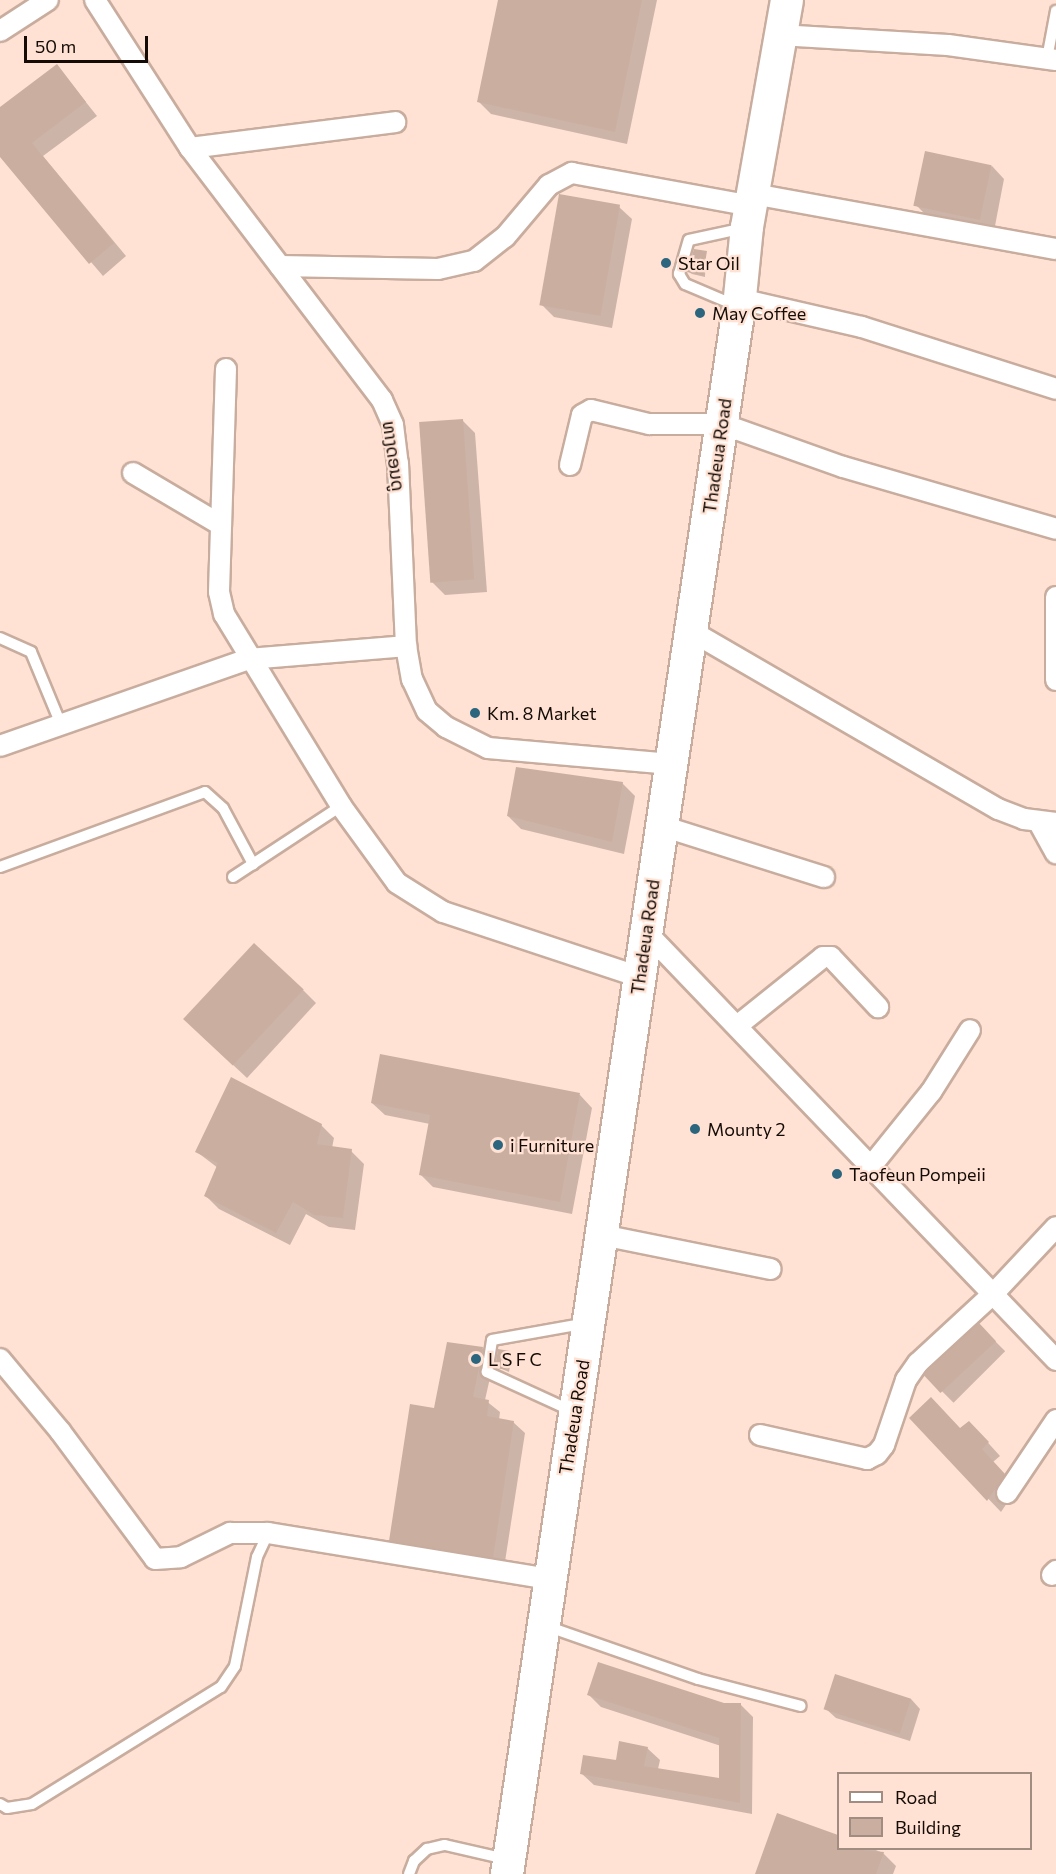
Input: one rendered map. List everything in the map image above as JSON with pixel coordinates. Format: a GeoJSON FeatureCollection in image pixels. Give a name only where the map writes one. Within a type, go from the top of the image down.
{"type":"FeatureCollection","features":[{"type":"Feature","properties":{"kind":"main road","name":"Thadeua Road"},"geometry":{"type":"LineString","coordinates":[[508,1867],[645,931],[740,303],[750,209],[787,0]]}},
{"type":"Feature","properties":{"kind":"street"},"geometry":{"type":"LineString","coordinates":[[0,30],[48,0]]}},
{"type":"Feature","properties":{"kind":"street","name":"ທາງດອນດູ"},"geometry":{"type":"LineString","coordinates":[[95,0],[190,148],[370,379],[393,425],[399,463],[406,646],[412,679],[427,711],[466,738],[488,748],[671,764]]}},
{"type":"Feature","properties":{"kind":"street"},"geometry":{"type":"LineString","coordinates":[[779,35],[948,45],[1052,59]]}},
{"type":"Feature","properties":{"kind":"street"},"geometry":{"type":"LineString","coordinates":[[190,148],[395,122]]}},
{"type":"Feature","properties":{"kind":"street"},"geometry":{"type":"LineString","coordinates":[[280,266],[438,269],[474,261],[505,237],[549,185],[572,173],[750,209],[1056,249]]}},
{"type":"Feature","properties":{"kind":"street"},"geometry":{"type":"LineString","coordinates":[[740,303],[862,327],[1056,389]]}},
{"type":"Feature","properties":{"kind":"street"},"geometry":{"type":"LineString","coordinates":[[226,369],[219,592],[224,614],[249,659],[341,806],[398,883],[443,912],[639,977]]}},
{"type":"Feature","properties":{"kind":"street"},"geometry":{"type":"LineString","coordinates":[[570,465],[582,415],[591,410],[649,424],[722,424],[843,467],[1056,529]]}},
{"type":"Feature","properties":{"kind":"street"},"geometry":{"type":"LineString","coordinates":[[133,473],[221,525]]}},
{"type":"Feature","properties":{"kind":"street"},"geometry":{"type":"LineString","coordinates":[[1056,597],[1056,680]]}},
{"type":"Feature","properties":{"kind":"street"},"geometry":{"type":"LineString","coordinates":[[691,632],[998,809],[1047,822],[1056,853]]}},
{"type":"Feature","properties":{"kind":"street"},"geometry":{"type":"LineString","coordinates":[[0,746],[62,727],[249,659],[406,646]]}},
{"type":"Feature","properties":{"kind":"street"},"geometry":{"type":"LineString","coordinates":[[662,826],[824,877]]}},
{"type":"Feature","properties":{"kind":"street"},"geometry":{"type":"LineString","coordinates":[[645,931],[995,1292],[1056,1360]]}},
{"type":"Feature","properties":{"kind":"street"},"geometry":{"type":"LineString","coordinates":[[737,1026],[824,957],[831,957],[879,1007]]}},
{"type":"Feature","properties":{"kind":"street"},"geometry":{"type":"LineString","coordinates":[[872,1165],[931,1092],[970,1030]]}},
{"type":"Feature","properties":{"kind":"street"},"geometry":{"type":"LineString","coordinates":[[760,1436],[867,1459],[877,1454],[884,1445],[906,1380],[918,1363],[995,1292],[1056,1227]]}},
{"type":"Feature","properties":{"kind":"street"},"geometry":{"type":"LineString","coordinates":[[602,1235],[771,1269]]}},
{"type":"Feature","properties":{"kind":"street"},"geometry":{"type":"LineString","coordinates":[[0,1359],[60,1431],[155,1559],[181,1557],[230,1533],[268,1533],[549,1579]]}},
{"type":"Feature","properties":{"kind":"street"},"geometry":{"type":"LineString","coordinates":[[1007,1493],[1056,1420]]}},
{"type":"Feature","properties":{"kind":"lane"},"geometry":{"type":"LineString","coordinates":[[1052,59],[1056,11]]}},
{"type":"Feature","properties":{"kind":"lane"},"geometry":{"type":"LineString","coordinates":[[740,303],[684,284],[679,274],[689,240],[750,209]]}},
{"type":"Feature","properties":{"kind":"lane"},"geometry":{"type":"LineString","coordinates":[[0,638],[31,652],[62,727]]}},
{"type":"Feature","properties":{"kind":"lane"},"geometry":{"type":"LineString","coordinates":[[0,867],[205,792],[223,808],[253,864]]}},
{"type":"Feature","properties":{"kind":"lane"},"geometry":{"type":"LineString","coordinates":[[233,877],[341,806]]}},
{"type":"Feature","properties":{"kind":"lane"},"geometry":{"type":"LineString","coordinates":[[574,1413],[487,1372],[492,1341],[588,1323]]}},
{"type":"Feature","properties":{"kind":"lane"},"geometry":{"type":"LineString","coordinates":[[0,1804],[8,1808],[32,1804],[222,1687],[235,1666],[257,1557],[268,1533]]}},
{"type":"Feature","properties":{"kind":"lane"},"geometry":{"type":"LineString","coordinates":[[543,1625],[698,1679],[801,1707]]}},
{"type":"Feature","properties":{"kind":"lane"},"geometry":{"type":"LineString","coordinates":[[409,1874],[414,1861],[427,1849],[445,1845],[508,1867]]}},
{"type":"Feature","properties":{"kind":"building"},"geometry":{"type":"Polygon","coordinates":[[[498,0],[642,0],[615,132],[477,102],[498,0]]]}},
{"type":"Feature","properties":{"kind":"building"},"geometry":{"type":"Polygon","coordinates":[[[57,64],[86,102],[32,143],[114,243],[89,264],[0,157],[0,107],[57,64]]]}},
{"type":"Feature","properties":{"kind":"building"},"geometry":{"type":"Polygon","coordinates":[[[925,151],[992,165],[980,220],[913,206],[925,151]]]}},
{"type":"Feature","properties":{"kind":"building"},"geometry":{"type":"Polygon","coordinates":[[[559,194],[620,205],[600,316],[539,305],[559,194]]]}},
{"type":"Feature","properties":{"kind":"building"},"geometry":{"type":"Polygon","coordinates":[[[694,249],[707,251],[703,275],[687,272],[694,249]]]}},
{"type":"Feature","properties":{"kind":"building"},"geometry":{"type":"Polygon","coordinates":[[[463,419],[474,580],[430,583],[419,422],[463,419]]]}},
{"type":"Feature","properties":{"kind":"building"},"geometry":{"type":"Polygon","coordinates":[[[516,767],[623,782],[612,842],[507,816],[516,767]]]}},
{"type":"Feature","properties":{"kind":"building"},"geometry":{"type":"Polygon","coordinates":[[[254,943],[304,989],[233,1065],[183,1019],[254,943]]]}},
{"type":"Feature","properties":{"kind":"building","name":"i Furniture"},"geometry":{"type":"Polygon","coordinates":[[[380,1054],[580,1093],[560,1202],[419,1175],[430,1115],[371,1103],[380,1054]]]}},
{"type":"Feature","properties":{"kind":"building"},"geometry":{"type":"Polygon","coordinates":[[[231,1077],[322,1124],[317,1144],[352,1149],[343,1218],[314,1215],[293,1202],[276,1233],[204,1196],[218,1163],[195,1152],[231,1077]]]}},
{"type":"Feature","properties":{"kind":"building"},"geometry":{"type":"Polygon","coordinates":[[[979,1323],[996,1341],[940,1393],[923,1375],[979,1323]]]}},
{"type":"Feature","properties":{"kind":"building"},"geometry":{"type":"Polygon","coordinates":[[[447,1342],[483,1347],[473,1397],[489,1400],[487,1416],[514,1421],[493,1558],[389,1541],[410,1404],[434,1408],[447,1342]]]}},
{"type":"Feature","properties":{"kind":"building"},"geometry":{"type":"Polygon","coordinates":[[[498,1349],[510,1351],[507,1370],[495,1368],[498,1349]]]}},
{"type":"Feature","properties":{"kind":"building"},"geometry":{"type":"Polygon","coordinates":[[[931,1397],[960,1428],[969,1421],[989,1442],[982,1449],[1005,1474],[987,1501],[909,1418],[931,1397]]]}},
{"type":"Feature","properties":{"kind":"building"},"geometry":{"type":"Polygon","coordinates":[[[598,1662],[724,1703],[741,1703],[740,1803],[580,1774],[583,1755],[616,1760],[619,1741],[648,1747],[644,1766],[719,1778],[719,1738],[587,1695],[598,1662]]]}},
{"type":"Feature","properties":{"kind":"building"},"geometry":{"type":"Polygon","coordinates":[[[835,1674],[911,1699],[900,1734],[824,1709],[835,1674]]]}},
{"type":"Feature","properties":{"kind":"building"},"geometry":{"type":"Polygon","coordinates":[[[777,1813],[837,1835],[837,1850],[884,1852],[876,1874],[755,1874],[777,1813]]]}},
{"type":"Feature","properties":{"kind":"place","name":"Star Oil"},"geometry":{"type":"Point","coordinates":[666,263]}},
{"type":"Feature","properties":{"kind":"place","name":"May Coffee"},"geometry":{"type":"Point","coordinates":[700,313]}},
{"type":"Feature","properties":{"kind":"place","name":"Km. 8 Market"},"geometry":{"type":"Point","coordinates":[475,713]}},
{"type":"Feature","properties":{"kind":"place","name":"Mounty 2"},"geometry":{"type":"Point","coordinates":[695,1129]}},
{"type":"Feature","properties":{"kind":"place","name":"i Furniture"},"geometry":{"type":"Point","coordinates":[498,1145]}},
{"type":"Feature","properties":{"kind":"place","name":"Taofeun Pompeii"},"geometry":{"type":"Point","coordinates":[837,1174]}},
{"type":"Feature","properties":{"kind":"place","name":"L S F C"},"geometry":{"type":"Point","coordinates":[476,1359]}}]}
